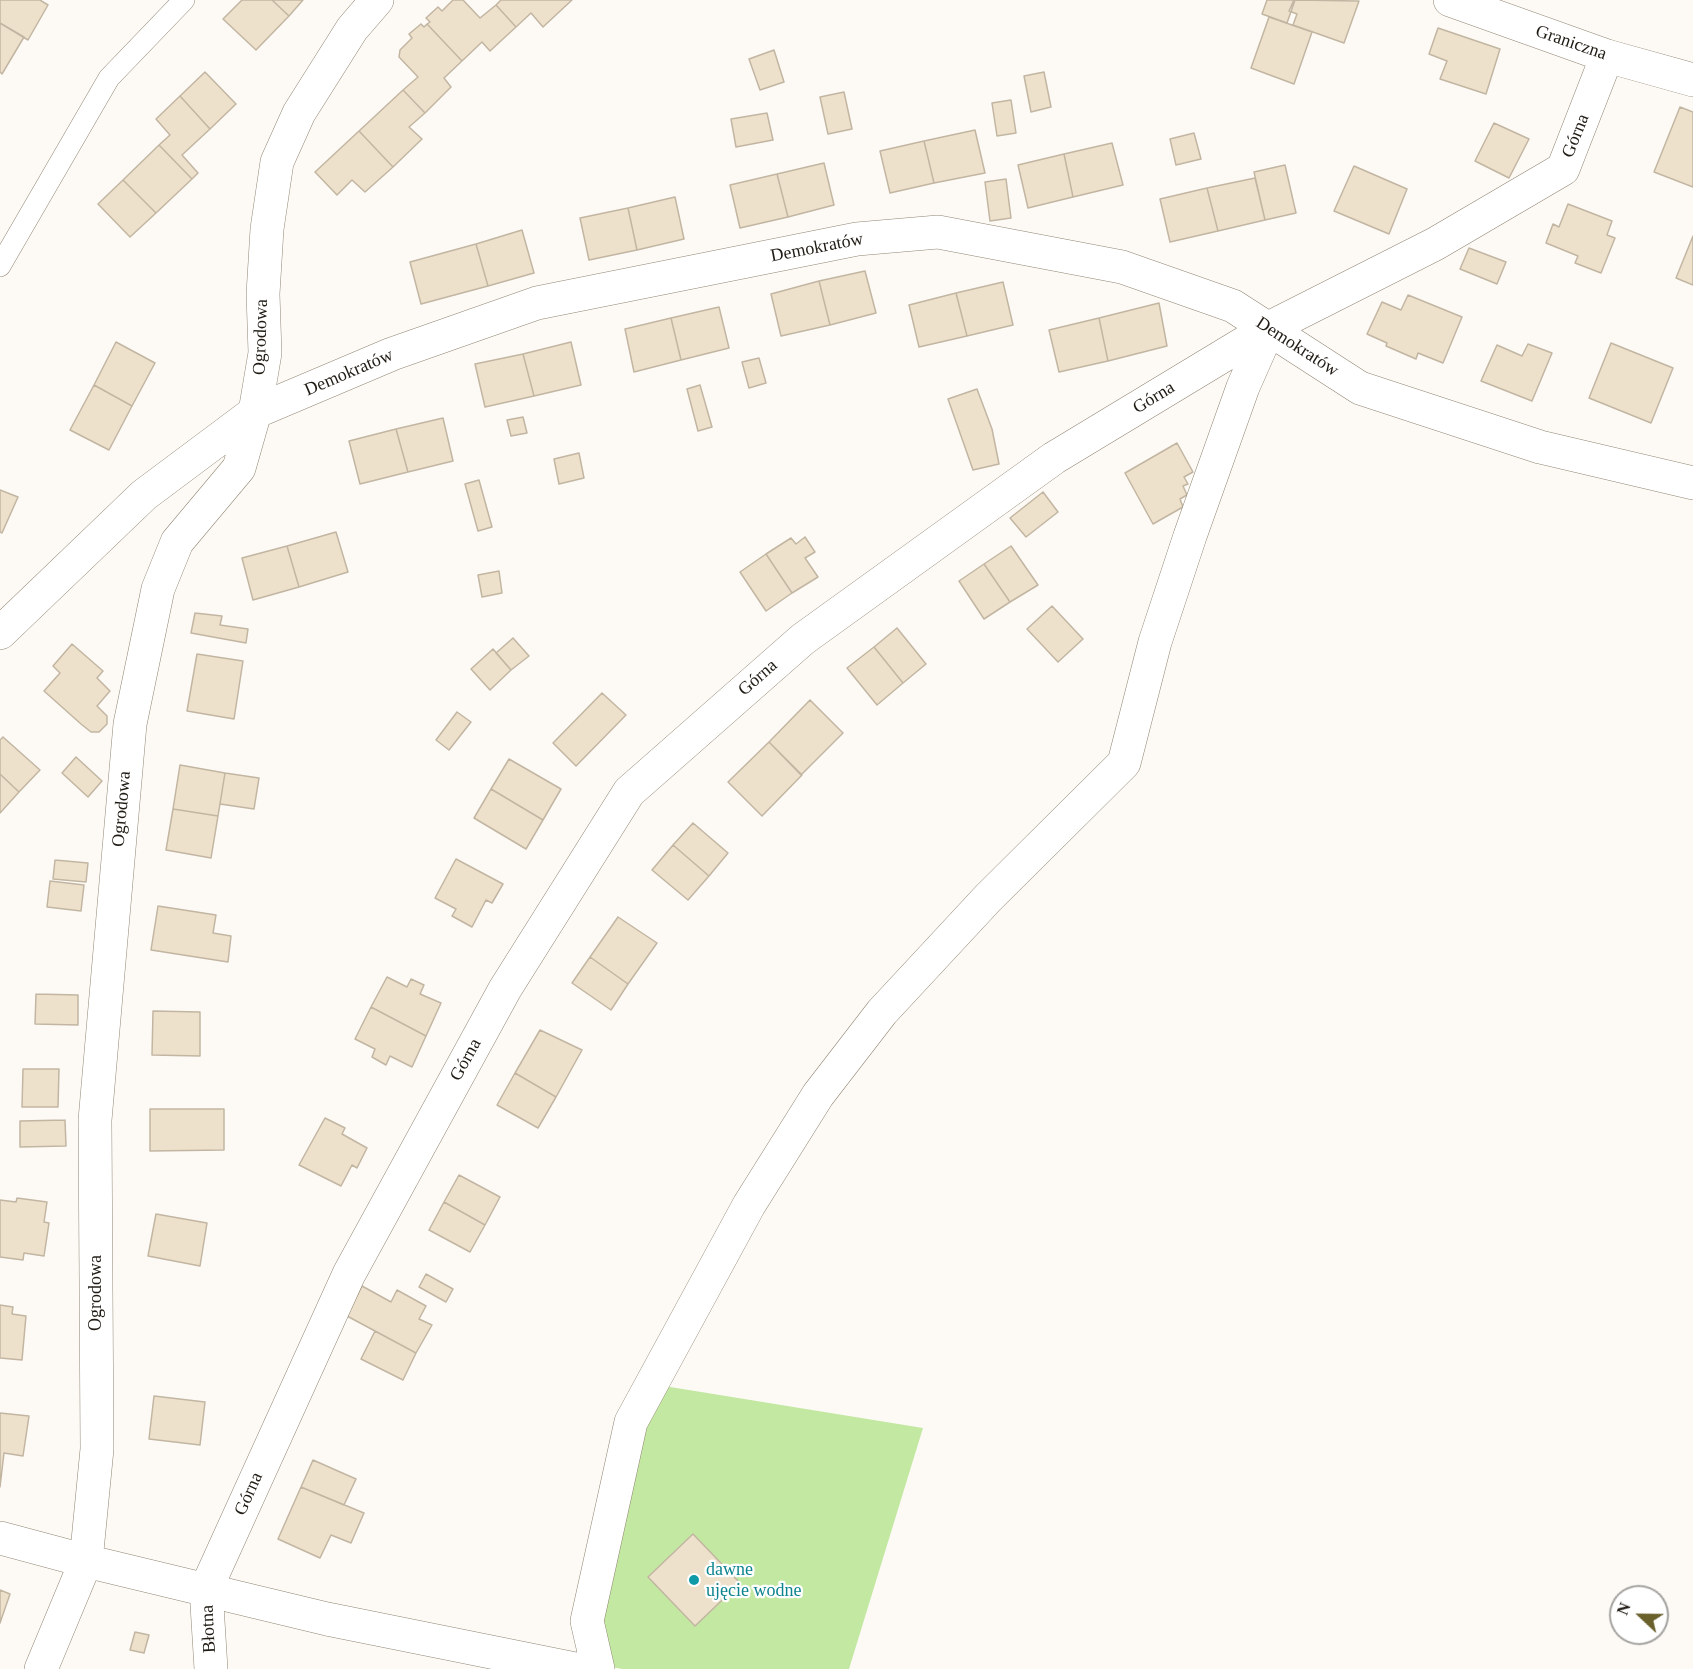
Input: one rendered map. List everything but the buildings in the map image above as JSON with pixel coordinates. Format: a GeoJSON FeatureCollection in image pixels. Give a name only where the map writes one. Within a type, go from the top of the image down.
{"type":"FeatureCollection","features":[{"type":"Feature","properties":{"kind":"street","name":"Ogrodowa"},"geometry":{"type":"LineString","coordinates":[[40,1669],[86,1561],[97,1449],[95,1120],[130,724],[158,589],[177,542],[239,468],[255,412],[264,352],[263,294],[267,230],[277,162],[299,113],[352,29],[377,0]]}},
{"type":"Feature","properties":{"kind":"street","name":"Graniczna"},"geometry":{"type":"LineString","coordinates":[[1450,0],[1607,56],[1693,80]]}},
{"type":"Feature","properties":{"kind":"street","name":"Górna"},"geometry":{"type":"LineString","coordinates":[[207,1589],[349,1274],[505,989],[629,792],[803,639],[1054,458],[1269,328],[1435,244],[1563,169],[1607,56]]}},
{"type":"Feature","properties":{"kind":"street","name":"Demokratów"},"geometry":{"type":"LineString","coordinates":[[0,633],[144,495],[255,412],[392,354],[537,303],[857,239],[938,231],[1122,267],[1233,306],[1360,388],[1540,447],[1693,483]]}},
{"type":"Feature","properties":{"kind":"street"},"geometry":{"type":"LineString","coordinates":[[598,1669],[587,1621],[631,1422],[749,1205],[818,1095],[882,1012],[988,898],[1124,763],[1155,642],[1190,536],[1243,387],[1269,328]]}},
{"type":"Feature","properties":{"kind":"street"},"geometry":{"type":"LineString","coordinates":[[0,1538],[327,1619],[575,1669]]}},
{"type":"Feature","properties":{"kind":"street","name":"Błotna"},"geometry":{"type":"LineString","coordinates":[[207,1589],[211,1669]]}},
{"type":"Feature","properties":{"kind":"lane"},"geometry":{"type":"LineString","coordinates":[[0,266],[109,78],[184,0]]}},
{"type":"Feature","properties":{"kind":"green space"},"geometry":{"type":"Polygon","coordinates":[[[658,1385],[923,1428],[849,1669],[622,1669],[606,1666],[598,1620],[641,1424],[658,1385]]]}},
{"type":"Feature","properties":{"kind":"place","name":"dawne ujęcie wodne"},"geometry":{"type":"Point","coordinates":[694,1580]}}]}
